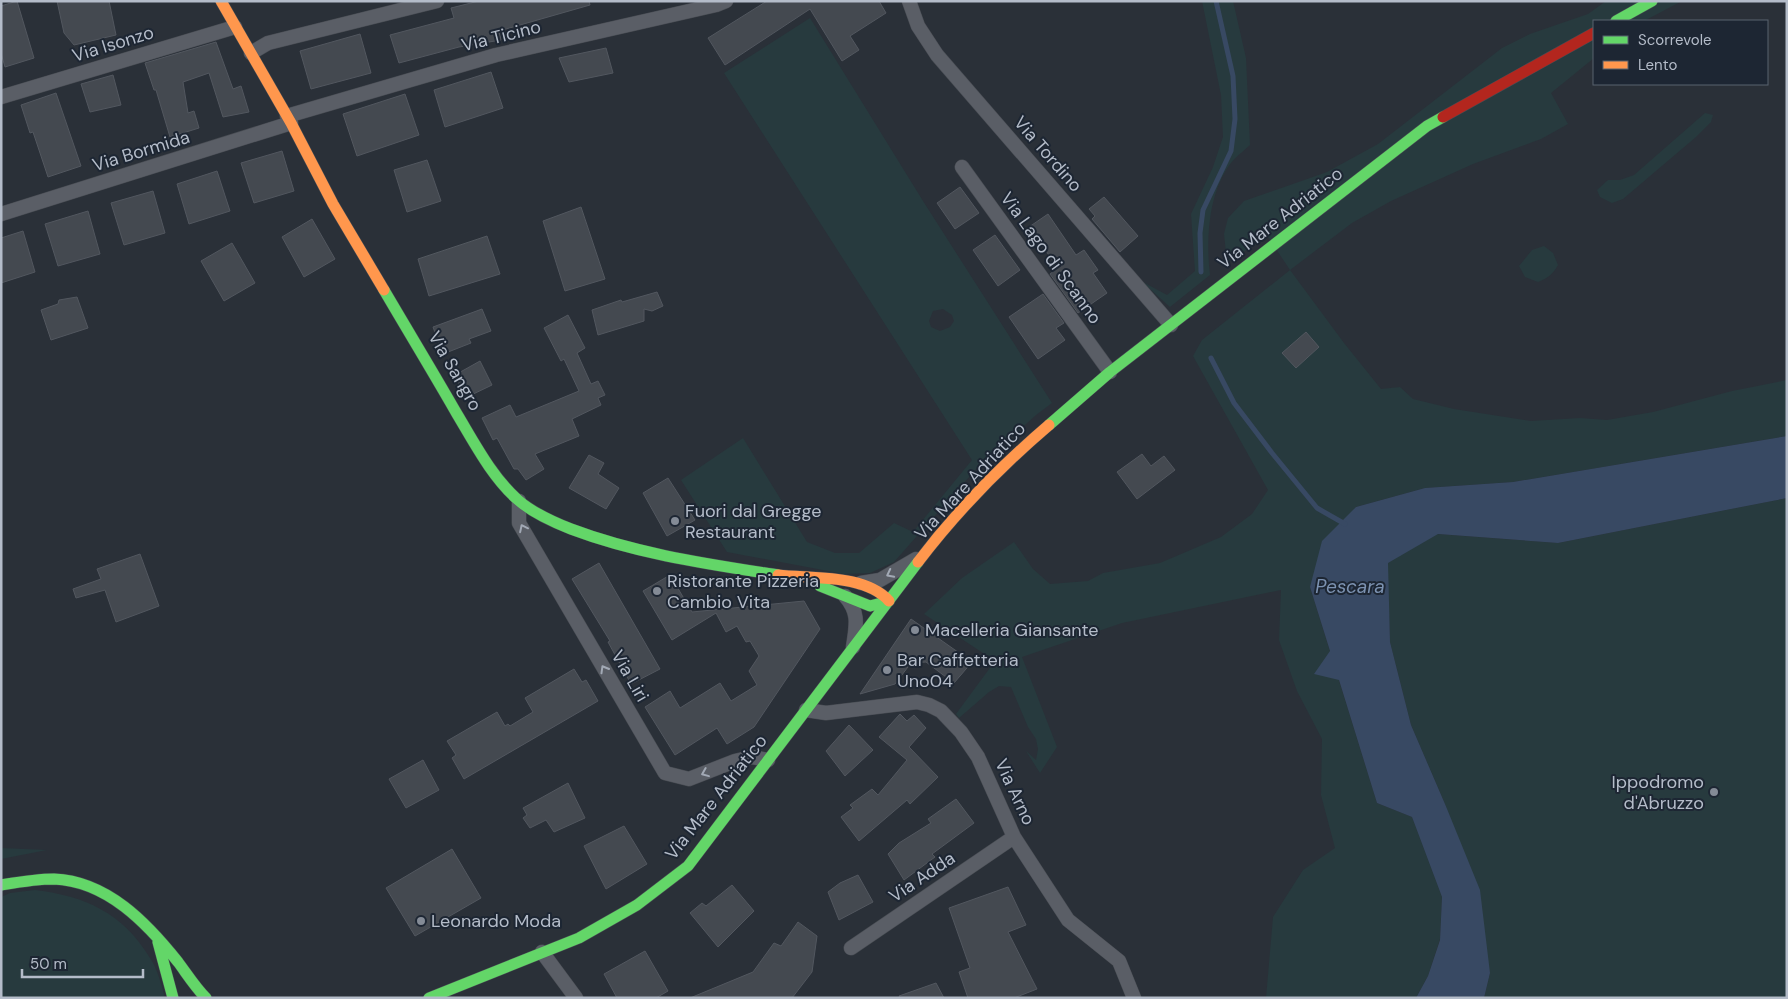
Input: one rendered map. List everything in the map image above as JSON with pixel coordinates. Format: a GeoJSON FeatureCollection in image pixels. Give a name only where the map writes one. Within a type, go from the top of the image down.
{"type":"FeatureCollection","features":[{"type":"Feature","properties":{"kind":"main road","name":"Via Sangro"},"geometry":{"type":"LineString","coordinates":[[221,1],[289,120],[334,204],[486,462],[519,501],[538,514],[559,524],[618,546],[659,555],[797,578],[824,579],[871,587],[889,601]]}},
{"type":"Feature","properties":{"kind":"main road"},"geometry":{"type":"LineString","coordinates":[[1618,20],[1652,1]]}},
{"type":"Feature","properties":{"kind":"main road","name":"Via Mare Adriatico"},"geometry":{"type":"LineString","coordinates":[[429,998],[578,938],[637,905],[688,866],[940,533],[1020,450],[1110,372],[1427,126],[1593,34]]}},
{"type":"Feature","properties":{"kind":"main road","name":"Via Sangro"},"geometry":{"type":"LineString","coordinates":[[797,578],[870,606],[889,601]]}},
{"type":"Feature","properties":{"kind":"main road"},"geometry":{"type":"LineString","coordinates":[[1,885],[32,878],[48,878],[71,881],[96,889],[139,917],[206,998]]}},
{"type":"Feature","properties":{"kind":"main road"},"geometry":{"type":"LineString","coordinates":[[158,939],[173,998]]}},
{"type":"Feature","properties":{"kind":"street"},"geometry":{"type":"LineString","coordinates":[[251,53],[268,43],[437,1]]}},
{"type":"Feature","properties":{"kind":"street","name":"Via Ticino"},"geometry":{"type":"LineString","coordinates":[[289,120],[496,55],[716,5],[726,1]]}},
{"type":"Feature","properties":{"kind":"street","name":"Via Tordino"},"geometry":{"type":"LineString","coordinates":[[909,1],[918,26],[937,56],[1171,324]]}},
{"type":"Feature","properties":{"kind":"street","name":"Via Isonzo"},"geometry":{"type":"LineString","coordinates":[[1,97],[235,27]]}},
{"type":"Feature","properties":{"kind":"street","name":"Via Bormida"},"geometry":{"type":"LineString","coordinates":[[1,214],[289,120]]}},
{"type":"Feature","properties":{"kind":"street","name":"Via Lago di Scanno"},"geometry":{"type":"LineString","coordinates":[[962,167],[1110,372]]}},
{"type":"Feature","properties":{"kind":"street","name":"Via Liri"},"geometry":{"type":"LineString","coordinates":[[519,501],[519,523],[665,773],[689,780],[735,761],[752,757],[768,760]]}},
{"type":"Feature","properties":{"kind":"street","name":"Via Sangro"},"geometry":{"type":"LineString","coordinates":[[851,583],[880,580],[925,553]]}},
{"type":"Feature","properties":{"kind":"street"},"geometry":{"type":"LineString","coordinates":[[845,596],[854,610],[856,624],[853,649]]}},
{"type":"Feature","properties":{"kind":"street","name":"Via Arno"},"geometry":{"type":"LineString","coordinates":[[806,710],[826,714],[917,702],[941,711],[961,732],[978,757],[1014,837],[1068,920],[1119,961],[1134,998]]}},
{"type":"Feature","properties":{"kind":"street","name":"Via Adda"},"geometry":{"type":"LineString","coordinates":[[850,948],[1014,837]]}},
{"type":"Feature","properties":{"kind":"street"},"geometry":{"type":"LineString","coordinates":[[542,952],[576,998]]}},
{"type":"Feature","properties":{"kind":"green space"},"geometry":{"type":"Polygon","coordinates":[[[1202,1],[1233,1],[1246,58],[1250,145],[1228,166],[1215,194],[1210,221],[1208,249],[1210,275],[1170,307],[1141,281],[1167,295],[1195,271],[1191,214],[1213,167],[1223,137],[1221,95],[1202,1]]]}},
{"type":"Feature","properties":{"kind":"green space"},"geometry":{"type":"Polygon","coordinates":[[[1606,1],[1682,1],[1646,20],[1593,20],[1593,59],[1551,93],[1568,124],[1541,139],[1473,164],[1391,201],[1352,223],[1290,270],[1268,237],[1227,262],[1224,234],[1228,218],[1244,201],[1327,172],[1378,144],[1502,48],[1530,34],[1588,14],[1606,1]]]}},
{"type":"Feature","properties":{"kind":"green space"},"geometry":{"type":"Polygon","coordinates":[[[810,18],[923,201],[1052,403],[977,468],[894,562],[870,573],[844,574],[727,552],[681,480],[743,438],[807,542],[835,553],[859,553],[894,523],[913,532],[972,460],[724,73],[810,18]],[[943,309],[933,311],[929,321],[931,327],[940,331],[950,327],[954,321],[952,315],[943,309]]]}},
{"type":"Feature","properties":{"kind":"green space"},"geometry":{"type":"Polygon","coordinates":[[[1705,113],[1713,115],[1711,122],[1623,199],[1612,203],[1600,197],[1597,190],[1608,180],[1620,180],[1634,175],[1705,113]]]}},
{"type":"Feature","properties":{"kind":"green space"},"geometry":{"type":"Polygon","coordinates":[[[1544,246],[1553,253],[1558,265],[1550,275],[1538,282],[1525,277],[1519,266],[1532,250],[1544,246]]]}},
{"type":"Feature","properties":{"kind":"green space"},"geometry":{"type":"Polygon","coordinates":[[[1290,270],[1381,389],[1400,387],[1413,399],[1454,409],[1531,421],[1580,418],[1607,420],[1653,412],[1732,391],[1787,380],[1787,436],[1513,482],[1425,488],[1356,507],[1310,587],[1377,803],[1412,817],[1442,897],[1440,939],[1428,976],[1416,998],[1266,998],[1273,917],[1303,870],[1335,848],[1321,795],[1322,739],[1297,691],[1279,640],[1281,590],[1122,623],[1022,657],[1057,747],[1040,773],[1026,751],[1036,760],[1038,749],[1036,739],[1028,727],[1011,687],[999,686],[989,692],[959,718],[956,714],[995,661],[924,614],[962,578],[1014,542],[1033,569],[1050,584],[1088,581],[1103,573],[1160,563],[1221,537],[1252,514],[1268,490],[1193,356],[1202,340],[1290,270]]]}},
{"type":"Feature","properties":{"kind":"green space"},"geometry":{"type":"Polygon","coordinates":[[[1787,498],[1787,998],[1484,998],[1490,973],[1445,804],[1411,725],[1390,642],[1387,563],[1437,534],[1558,543],[1787,498]]]}},
{"type":"Feature","properties":{"kind":"green space"},"geometry":{"type":"Polygon","coordinates":[[[1,848],[47,850],[1,859],[1,848]]]}},
{"type":"Feature","properties":{"kind":"green space"},"geometry":{"type":"Polygon","coordinates":[[[35,890],[86,902],[115,918],[128,929],[150,958],[157,972],[165,998],[1,998],[1,897],[10,893],[35,890]]]}},
{"type":"Feature","properties":{"kind":"water","name":"Pescara"},"geometry":{"type":"Polygon","coordinates":[[[1787,436],[1787,498],[1558,543],[1438,534],[1388,563],[1390,642],[1411,725],[1480,890],[1490,973],[1484,998],[1416,998],[1428,976],[1440,940],[1442,897],[1412,817],[1377,803],[1339,680],[1314,674],[1330,651],[1310,587],[1322,541],[1356,507],[1425,488],[1513,482],[1787,436]]]}},
{"type":"Feature","properties":{"kind":"building"},"geometry":{"type":"Polygon","coordinates":[[[17,1],[34,58],[5,67],[1,53],[1,6],[17,1]]]}},
{"type":"Feature","properties":{"kind":"building"},"geometry":{"type":"Polygon","coordinates":[[[57,1],[109,1],[116,35],[74,45],[64,33],[57,1]]]}},
{"type":"Feature","properties":{"kind":"building"},"geometry":{"type":"Polygon","coordinates":[[[479,1],[589,1],[590,5],[499,31],[501,40],[459,47],[399,63],[390,35],[454,18],[451,8],[479,1]]]}},
{"type":"Feature","properties":{"kind":"building"},"geometry":{"type":"Polygon","coordinates":[[[767,1],[879,1],[886,13],[850,36],[859,50],[842,61],[810,9],[725,65],[708,38],[767,1]]]}},
{"type":"Feature","properties":{"kind":"building"},"geometry":{"type":"Polygon","coordinates":[[[360,34],[371,73],[311,89],[300,51],[360,34]]]}},
{"type":"Feature","properties":{"kind":"building"},"geometry":{"type":"Polygon","coordinates":[[[216,42],[233,89],[241,86],[249,112],[223,117],[209,73],[183,82],[188,113],[194,111],[199,128],[170,137],[156,90],[154,90],[145,63],[216,42]]]}},
{"type":"Feature","properties":{"kind":"building"},"geometry":{"type":"Polygon","coordinates":[[[606,48],[613,73],[569,82],[559,58],[606,48]]]}},
{"type":"Feature","properties":{"kind":"building"},"geometry":{"type":"Polygon","coordinates":[[[491,72],[503,108],[445,127],[434,90],[491,72]]]}},
{"type":"Feature","properties":{"kind":"building"},"geometry":{"type":"Polygon","coordinates":[[[113,75],[121,105],[90,112],[81,84],[113,75]]]}},
{"type":"Feature","properties":{"kind":"building"},"geometry":{"type":"Polygon","coordinates":[[[56,93],[81,166],[48,177],[33,132],[30,133],[21,105],[56,93]]]}},
{"type":"Feature","properties":{"kind":"building"},"geometry":{"type":"Polygon","coordinates":[[[405,94],[419,135],[357,156],[343,114],[405,94]]]}},
{"type":"Feature","properties":{"kind":"building"},"geometry":{"type":"Polygon","coordinates":[[[282,151],[294,191],[254,203],[241,163],[282,151]]]}},
{"type":"Feature","properties":{"kind":"building"},"geometry":{"type":"Polygon","coordinates":[[[427,160],[441,201],[407,212],[394,170],[427,160]]]}},
{"type":"Feature","properties":{"kind":"building"},"geometry":{"type":"Polygon","coordinates":[[[217,171],[230,211],[189,224],[177,184],[217,171]]]}},
{"type":"Feature","properties":{"kind":"building"},"geometry":{"type":"Polygon","coordinates":[[[960,187],[979,213],[955,229],[937,203],[960,187]]]}},
{"type":"Feature","properties":{"kind":"building"},"geometry":{"type":"Polygon","coordinates":[[[153,191],[165,233],[124,245],[111,203],[153,191]]]}},
{"type":"Feature","properties":{"kind":"building"},"geometry":{"type":"Polygon","coordinates":[[[1104,197],[1138,236],[1120,252],[1092,219],[1095,216],[1089,209],[1104,197]]]}},
{"type":"Feature","properties":{"kind":"building"},"geometry":{"type":"Polygon","coordinates":[[[581,207],[605,279],[565,291],[543,221],[581,207]]]}},
{"type":"Feature","properties":{"kind":"building"},"geometry":{"type":"Polygon","coordinates":[[[88,211],[100,254],[58,266],[45,224],[88,211]]]}},
{"type":"Feature","properties":{"kind":"building"},"geometry":{"type":"Polygon","coordinates":[[[1048,214],[1076,255],[1084,250],[1098,270],[1093,273],[1107,293],[1078,313],[1050,274],[1058,268],[1029,227],[1048,214]]]}},
{"type":"Feature","properties":{"kind":"building"},"geometry":{"type":"Polygon","coordinates":[[[312,219],[335,259],[304,277],[282,237],[312,219]]]}},
{"type":"Feature","properties":{"kind":"building"},"geometry":{"type":"Polygon","coordinates":[[[23,231],[35,272],[1,283],[1,238],[23,231]]]}},
{"type":"Feature","properties":{"kind":"building"},"geometry":{"type":"Polygon","coordinates":[[[995,235],[1020,270],[998,286],[973,250],[995,235]]]}},
{"type":"Feature","properties":{"kind":"building"},"geometry":{"type":"Polygon","coordinates":[[[487,236],[500,274],[429,296],[418,259],[487,236]]]}},
{"type":"Feature","properties":{"kind":"building"},"geometry":{"type":"Polygon","coordinates":[[[232,243],[255,283],[224,301],[201,261],[232,243]]]}},
{"type":"Feature","properties":{"kind":"building"},"geometry":{"type":"Polygon","coordinates":[[[657,292],[663,306],[652,311],[644,309],[644,321],[598,335],[592,310],[621,300],[622,302],[657,292]]]}},
{"type":"Feature","properties":{"kind":"building"},"geometry":{"type":"Polygon","coordinates":[[[1043,294],[1064,323],[1056,328],[1065,340],[1038,359],[1009,317],[1043,294]]]}},
{"type":"Feature","properties":{"kind":"building"},"geometry":{"type":"Polygon","coordinates":[[[77,297],[88,328],[51,340],[41,310],[58,304],[59,300],[77,297]]]}},
{"type":"Feature","properties":{"kind":"building"},"geometry":{"type":"Polygon","coordinates":[[[482,309],[491,331],[469,339],[471,343],[443,354],[433,327],[482,309]]]}},
{"type":"Feature","properties":{"kind":"building"},"geometry":{"type":"Polygon","coordinates":[[[568,315],[585,348],[577,353],[591,384],[598,381],[605,395],[598,398],[601,405],[572,419],[579,436],[535,454],[544,469],[526,480],[518,469],[514,469],[497,438],[493,440],[482,418],[510,405],[516,417],[579,391],[564,359],[561,361],[544,328],[568,315]]]}},
{"type":"Feature","properties":{"kind":"building"},"geometry":{"type":"Polygon","coordinates":[[[1306,332],[1319,347],[1296,368],[1282,353],[1306,332]]]}},
{"type":"Feature","properties":{"kind":"building"},"geometry":{"type":"Polygon","coordinates":[[[480,361],[492,385],[465,398],[455,375],[480,361]]]}},
{"type":"Feature","properties":{"kind":"building"},"geometry":{"type":"Polygon","coordinates":[[[1142,454],[1151,466],[1164,456],[1175,470],[1137,499],[1117,472],[1142,454]]]}},
{"type":"Feature","properties":{"kind":"building"},"geometry":{"type":"Polygon","coordinates":[[[589,455],[604,463],[598,474],[619,488],[606,509],[569,488],[589,455]]]}},
{"type":"Feature","properties":{"kind":"building"},"geometry":{"type":"Polygon","coordinates":[[[668,478],[695,520],[667,536],[643,493],[668,478]]]}},
{"type":"Feature","properties":{"kind":"building"},"geometry":{"type":"Polygon","coordinates":[[[140,554],[159,606],[116,622],[105,590],[76,598],[73,589],[101,579],[97,569],[140,554]]]}},
{"type":"Feature","properties":{"kind":"building"},"geometry":{"type":"Polygon","coordinates":[[[599,563],[660,669],[631,684],[608,642],[610,641],[572,579],[599,563]]]}},
{"type":"Feature","properties":{"kind":"building"},"geometry":{"type":"Polygon","coordinates":[[[670,575],[692,612],[804,601],[820,629],[754,727],[727,744],[717,728],[675,755],[645,707],[670,691],[680,708],[720,683],[731,701],[757,685],[749,671],[759,656],[750,641],[746,642],[737,626],[726,632],[716,613],[672,640],[643,591],[670,575]]]}},
{"type":"Feature","properties":{"kind":"building"},"geometry":{"type":"Polygon","coordinates":[[[911,619],[972,662],[954,683],[926,662],[911,663],[895,684],[860,694],[911,619]]]}},
{"type":"Feature","properties":{"kind":"building"},"geometry":{"type":"Polygon","coordinates":[[[574,669],[582,682],[586,680],[598,701],[464,779],[452,758],[456,755],[447,741],[497,712],[505,726],[508,724],[510,726],[533,712],[525,698],[574,669]]]}},
{"type":"Feature","properties":{"kind":"building"},"geometry":{"type":"Polygon","coordinates":[[[900,714],[907,721],[914,715],[926,728],[909,747],[938,777],[910,804],[907,800],[859,841],[841,817],[853,808],[850,805],[872,789],[878,795],[907,760],[879,737],[900,714]]]}},
{"type":"Feature","properties":{"kind":"building"},"geometry":{"type":"Polygon","coordinates":[[[849,725],[873,750],[845,776],[826,751],[849,725]]]}},
{"type":"Feature","properties":{"kind":"building"},"geometry":{"type":"Polygon","coordinates":[[[423,760],[439,790],[406,808],[389,779],[423,760]]]}},
{"type":"Feature","properties":{"kind":"building"},"geometry":{"type":"Polygon","coordinates":[[[568,783],[585,818],[554,832],[546,820],[530,828],[523,818],[527,815],[523,808],[568,783]]]}},
{"type":"Feature","properties":{"kind":"building"},"geometry":{"type":"Polygon","coordinates":[[[956,799],[974,823],[932,854],[935,857],[904,880],[888,854],[899,843],[931,823],[928,819],[956,799]]]}},
{"type":"Feature","properties":{"kind":"building"},"geometry":{"type":"Polygon","coordinates":[[[624,826],[647,864],[606,889],[584,846],[624,826]]]}},
{"type":"Feature","properties":{"kind":"building"},"geometry":{"type":"Polygon","coordinates":[[[452,849],[481,898],[415,936],[386,888],[452,849]]]}},
{"type":"Feature","properties":{"kind":"building"},"geometry":{"type":"Polygon","coordinates":[[[858,875],[873,902],[839,920],[828,892],[840,883],[858,875]]]}},
{"type":"Feature","properties":{"kind":"building"},"geometry":{"type":"Polygon","coordinates":[[[732,885],[754,911],[718,947],[690,913],[702,903],[706,906],[732,885]]]}},
{"type":"Feature","properties":{"kind":"building"},"geometry":{"type":"Polygon","coordinates":[[[1008,887],[1026,925],[1008,932],[1037,989],[1014,998],[968,998],[959,972],[970,968],[949,908],[1008,887]]]}},
{"type":"Feature","properties":{"kind":"building"},"geometry":{"type":"Polygon","coordinates":[[[798,922],[817,936],[812,972],[792,998],[690,998],[753,972],[774,943],[781,946],[798,922]]]}},
{"type":"Feature","properties":{"kind":"building"},"geometry":{"type":"Polygon","coordinates":[[[645,951],[668,991],[656,998],[617,998],[604,974],[645,951]]]}},
{"type":"Feature","properties":{"kind":"building"},"geometry":{"type":"Polygon","coordinates":[[[936,983],[944,998],[900,998],[899,996],[936,983]]]}},
{"type":"Feature","properties":{"kind":"waterway"},"geometry":{"type":"LineString","coordinates":[[1201,272],[1200,233],[1203,210],[1231,151],[1235,119],[1233,76],[1216,1]]}},
{"type":"Feature","properties":{"kind":"waterway"},"geometry":{"type":"LineString","coordinates":[[1211,358],[1234,403],[1272,453],[1317,508],[1345,524]]}},
{"type":"Feature","properties":{"kind":"traffic: fast"},"geometry":{"type":"LineString","coordinates":[[1618,20],[1652,1]]}},
{"type":"Feature","properties":{"kind":"traffic: fast"},"geometry":{"type":"LineString","coordinates":[[1049,425],[1110,372],[1427,126],[1443,117]]}},
{"type":"Feature","properties":{"kind":"traffic: fast"},"geometry":{"type":"LineString","coordinates":[[384,290],[484,460],[500,481],[524,505],[543,517],[564,526],[621,545],[725,567],[778,575]]}},
{"type":"Feature","properties":{"kind":"traffic: fast"},"geometry":{"type":"LineString","coordinates":[[429,998],[579,938],[637,905],[688,866],[918,562]]}},
{"type":"Feature","properties":{"kind":"traffic: fast"},"geometry":{"type":"LineString","coordinates":[[820,586],[870,606],[889,601]]}},
{"type":"Feature","properties":{"kind":"traffic: fast"},"geometry":{"type":"LineString","coordinates":[[1,885],[54,879],[91,887],[108,896],[139,919],[153,933],[206,998]]}},
{"type":"Feature","properties":{"kind":"traffic: fast"},"geometry":{"type":"LineString","coordinates":[[158,942],[173,998]]}},
{"type":"Feature","properties":{"kind":"traffic: slow"},"geometry":{"type":"LineString","coordinates":[[221,1],[291,123],[333,204],[384,290]]}},
{"type":"Feature","properties":{"kind":"traffic: slow"},"geometry":{"type":"LineString","coordinates":[[918,562],[980,490],[1049,425]]}},
{"type":"Feature","properties":{"kind":"traffic: slow"},"geometry":{"type":"LineString","coordinates":[[778,575],[837,579],[852,582],[879,592],[889,601]]}},
{"type":"Feature","properties":{"kind":"traffic: jam"},"geometry":{"type":"LineString","coordinates":[[1443,117],[1593,34]]}},
{"type":"Feature","properties":{"kind":"place","name":"Fuori dal Gregge Restaurant"},"geometry":{"type":"Point","coordinates":[675,521]}},
{"type":"Feature","properties":{"kind":"place","name":"Ristorante Pizzeria Cambio Vita"},"geometry":{"type":"Point","coordinates":[657,591]}},
{"type":"Feature","properties":{"kind":"place","name":"Macelleria Giansante"},"geometry":{"type":"Point","coordinates":[915,630]}},
{"type":"Feature","properties":{"kind":"place","name":"Bar Caffetteria Uno04"},"geometry":{"type":"Point","coordinates":[887,670]}},
{"type":"Feature","properties":{"kind":"place","name":"Ippodromo d'Abruzzo"},"geometry":{"type":"Point","coordinates":[1714,792]}},
{"type":"Feature","properties":{"kind":"place","name":"Leonardo Moda"},"geometry":{"type":"Point","coordinates":[421,921]}}]}
